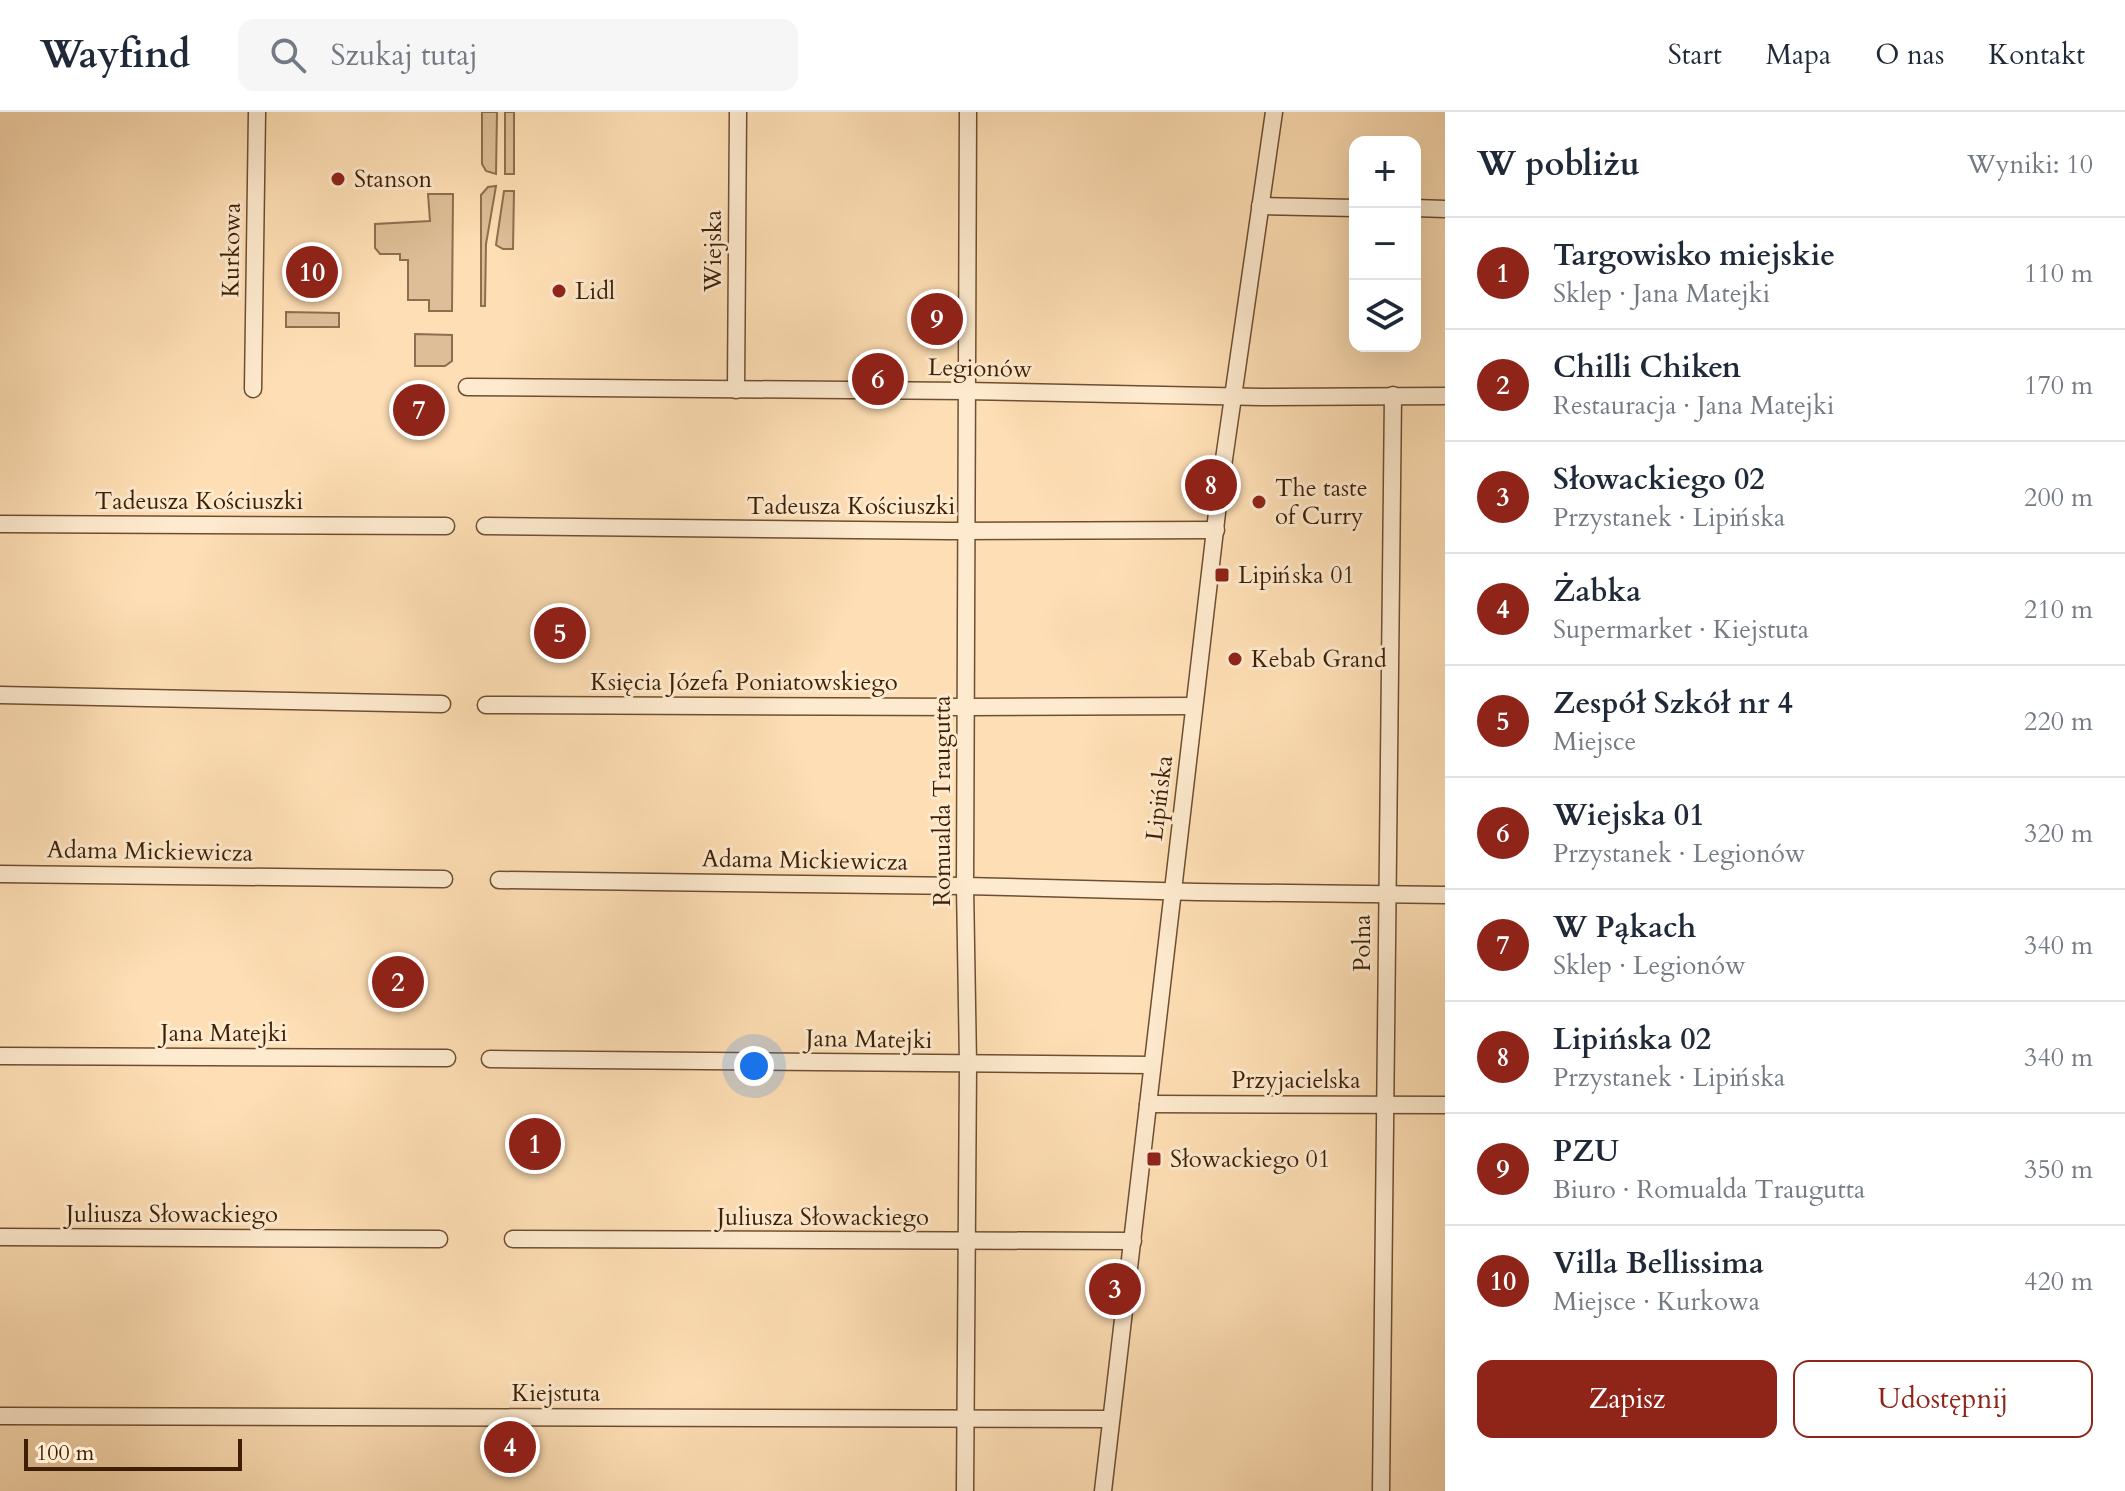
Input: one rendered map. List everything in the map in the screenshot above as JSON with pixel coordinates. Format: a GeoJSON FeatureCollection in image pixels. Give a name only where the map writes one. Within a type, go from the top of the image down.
{"type":"FeatureCollection","features":[{"type":"Feature","properties":{"kind":"street","name":"Kurkowa"},"geometry":{"type":"LineString","coordinates":[[253,389],[257,112]]}},
{"type":"Feature","properties":{"kind":"street","name":"Wiejska"},"geometry":{"type":"LineString","coordinates":[[736,390],[738,112]]}},
{"type":"Feature","properties":{"kind":"street","name":"Romualda Traugutta"},"geometry":{"type":"LineString","coordinates":[[965,1491],[968,112]]}},
{"type":"Feature","properties":{"kind":"street","name":"Lipińska"},"geometry":{"type":"LineString","coordinates":[[1103,1491],[1194,706],[1233,396],[1274,112]]}},
{"type":"Feature","properties":{"kind":"street"},"geometry":{"type":"LineString","coordinates":[[1260,206],[1349,208]]}},
{"type":"Feature","properties":{"kind":"street"},"geometry":{"type":"LineString","coordinates":[[1421,208],[1445,209]]}},
{"type":"Feature","properties":{"kind":"street","name":"Legionów"},"geometry":{"type":"LineString","coordinates":[[467,387],[1445,396]]}},
{"type":"Feature","properties":{"kind":"street","name":"Polna"},"geometry":{"type":"LineString","coordinates":[[1381,1491],[1393,395]]}},
{"type":"Feature","properties":{"kind":"street","name":"Tadeusza Kościuszki"},"geometry":{"type":"LineString","coordinates":[[0,524],[446,526]]}},
{"type":"Feature","properties":{"kind":"street","name":"Tadeusza Kościuszki"},"geometry":{"type":"LineString","coordinates":[[485,526],[1216,530]]}},
{"type":"Feature","properties":{"kind":"street"},"geometry":{"type":"LineString","coordinates":[[0,695],[442,704]]}},
{"type":"Feature","properties":{"kind":"street","name":"Księcia Józefa Poniatowskiego"},"geometry":{"type":"LineString","coordinates":[[486,705],[1194,706]]}},
{"type":"Feature","properties":{"kind":"street","name":"Adama Mickiewicza"},"geometry":{"type":"LineString","coordinates":[[0,874],[444,879]]}},
{"type":"Feature","properties":{"kind":"street","name":"Adama Mickiewicza"},"geometry":{"type":"LineString","coordinates":[[499,880],[1445,895]]}},
{"type":"Feature","properties":{"kind":"street","name":"Jana Matejki"},"geometry":{"type":"LineString","coordinates":[[0,1056],[447,1058]]}},
{"type":"Feature","properties":{"kind":"street","name":"Jana Matejki"},"geometry":{"type":"LineString","coordinates":[[490,1059],[1152,1065]]}},
{"type":"Feature","properties":{"kind":"street","name":"Przyjacielska"},"geometry":{"type":"LineString","coordinates":[[1148,1104],[1445,1105]]}},
{"type":"Feature","properties":{"kind":"street","name":"Juliusza Słowackiego"},"geometry":{"type":"LineString","coordinates":[[0,1237],[439,1239]]}},
{"type":"Feature","properties":{"kind":"street","name":"Juliusza Słowackiego"},"geometry":{"type":"LineString","coordinates":[[513,1239],[1133,1241]]}},
{"type":"Feature","properties":{"kind":"street","name":"Kiejstuta"},"geometry":{"type":"LineString","coordinates":[[0,1416],[1111,1419]]}},
{"type":"Feature","properties":{"kind":"shaded area"},"geometry":{"type":"Polygon","coordinates":[[[482,112],[497,112],[496,174],[486,171],[482,164],[482,112]]]}},
{"type":"Feature","properties":{"kind":"shaded area"},"geometry":{"type":"Polygon","coordinates":[[[505,112],[514,112],[514,174],[505,174],[505,112]]]}},
{"type":"Feature","properties":{"kind":"shaded area"},"geometry":{"type":"Polygon","coordinates":[[[496,186],[486,244],[485,306],[481,306],[481,195],[488,187],[496,186]]]}},
{"type":"Feature","properties":{"kind":"shaded area"},"geometry":{"type":"Polygon","coordinates":[[[504,191],[514,191],[513,249],[496,245],[504,191]]]}},
{"type":"Feature","properties":{"kind":"shaded area"},"geometry":{"type":"Polygon","coordinates":[[[428,194],[453,194],[452,311],[429,311],[429,300],[408,300],[408,260],[400,260],[400,254],[380,254],[375,248],[375,224],[430,221],[428,194]]]}},
{"type":"Feature","properties":{"kind":"shaded area"},"geometry":{"type":"Polygon","coordinates":[[[286,312],[339,313],[339,327],[286,327],[286,312]]]}},
{"type":"Feature","properties":{"kind":"shaded area"},"geometry":{"type":"Polygon","coordinates":[[[415,334],[452,335],[452,361],[445,366],[415,366],[415,334]]]}},
{"type":"Feature","properties":{"kind":"place","name":"Stanson"},"geometry":{"type":"Point","coordinates":[338,179]}},
{"type":"Feature","properties":{"kind":"place","name":"Villa Bellissima"},"geometry":{"type":"Point","coordinates":[312,272]}},
{"type":"Feature","properties":{"kind":"place","name":"Lidl"},"geometry":{"type":"Point","coordinates":[559,291]}},
{"type":"Feature","properties":{"kind":"place","name":"PZU"},"geometry":{"type":"Point","coordinates":[937,319]}},
{"type":"Feature","properties":{"kind":"place","name":"Wiejska 01"},"geometry":{"type":"Point","coordinates":[878,379]}},
{"type":"Feature","properties":{"kind":"place","name":"W Pąkach"},"geometry":{"type":"Point","coordinates":[419,410]}},
{"type":"Feature","properties":{"kind":"place","name":"Lipińska 02"},"geometry":{"type":"Point","coordinates":[1211,485]}},
{"type":"Feature","properties":{"kind":"place","name":"The taste of Curry"},"geometry":{"type":"Point","coordinates":[1259,502]}},
{"type":"Feature","properties":{"kind":"place","name":"Lipińska 01"},"geometry":{"type":"Point","coordinates":[1222,575]}},
{"type":"Feature","properties":{"kind":"place","name":"Zespół Szkół nr 4"},"geometry":{"type":"Point","coordinates":[560,633]}},
{"type":"Feature","properties":{"kind":"place","name":"Kebab Grand"},"geometry":{"type":"Point","coordinates":[1235,659]}},
{"type":"Feature","properties":{"kind":"place","name":"Chilli Chiken"},"geometry":{"type":"Point","coordinates":[398,982]}},
{"type":"Feature","properties":{"kind":"place","name":"Targowisko miejskie"},"geometry":{"type":"Point","coordinates":[535,1144]}},
{"type":"Feature","properties":{"kind":"place","name":"Słowackiego 01"},"geometry":{"type":"Point","coordinates":[1154,1159]}},
{"type":"Feature","properties":{"kind":"place","name":"Słowackiego 02"},"geometry":{"type":"Point","coordinates":[1115,1289]}},
{"type":"Feature","properties":{"kind":"place","name":"Żabka"},"geometry":{"type":"Point","coordinates":[510,1447]}}]}
